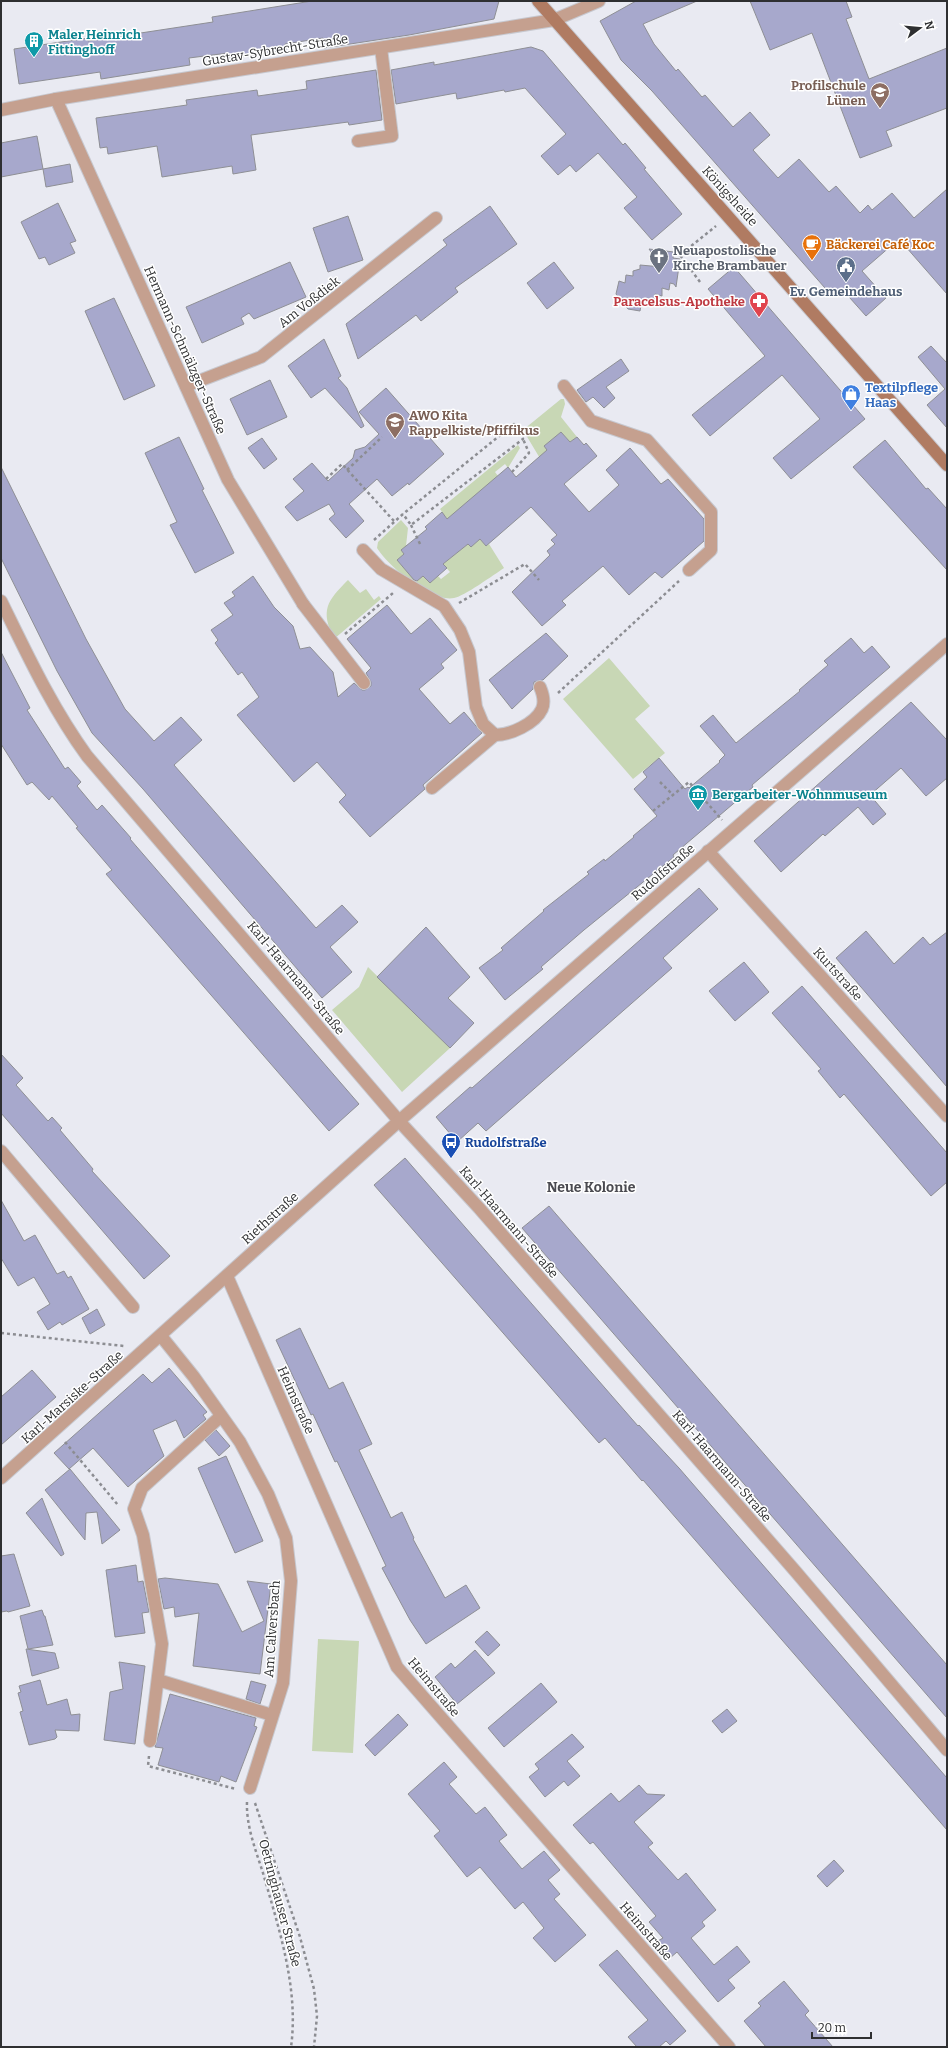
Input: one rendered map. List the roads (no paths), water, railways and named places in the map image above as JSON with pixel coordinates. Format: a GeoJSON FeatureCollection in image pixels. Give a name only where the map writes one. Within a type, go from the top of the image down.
{"type":"FeatureCollection","features":[{"type":"Feature","properties":{"kind":"main road","name":"Königsheide"},"geometry":{"type":"LineString","coordinates":[[538,1],[947,465]]}},
{"type":"Feature","properties":{"kind":"street","name":"Gustav-Sybrecht-Straße"},"geometry":{"type":"LineString","coordinates":[[1,110],[56,99],[554,20],[599,1]]}},
{"type":"Feature","properties":{"kind":"street"},"geometry":{"type":"LineString","coordinates":[[358,141],[392,136],[381,48]]}},
{"type":"Feature","properties":{"kind":"street","name":"Hermann-Schmälzger-Straße"},"geometry":{"type":"LineString","coordinates":[[56,99],[228,480],[303,604],[364,683]]}},
{"type":"Feature","properties":{"kind":"street","name":"Am Voßdiek"},"geometry":{"type":"LineString","coordinates":[[186,386],[261,357],[436,218]]}},
{"type":"Feature","properties":{"kind":"street"},"geometry":{"type":"LineString","coordinates":[[564,386],[591,421],[647,440],[711,512],[711,550],[689,570]]}},
{"type":"Feature","properties":{"kind":"street"},"geometry":{"type":"LineString","coordinates":[[363,550],[381,569],[404,584],[433,599],[444,606],[447,610],[460,630],[469,652],[476,706],[483,724],[495,735]]}},
{"type":"Feature","properties":{"kind":"street","name":"Karl-Haarmann-Straße"},"geometry":{"type":"LineString","coordinates":[[1,601],[52,704],[67,729],[87,756],[399,1121],[479,1208],[796,1572],[947,1750]]}},
{"type":"Feature","properties":{"kind":"street","name":"Rudolfstraße"},"geometry":{"type":"LineString","coordinates":[[399,1121],[947,644]]}},
{"type":"Feature","properties":{"kind":"street"},"geometry":{"type":"LineString","coordinates":[[432,788],[495,735],[505,735],[531,722],[542,708],[543,695],[540,687]]}},
{"type":"Feature","properties":{"kind":"street","name":"Kurtstraße"},"geometry":{"type":"LineString","coordinates":[[708,851],[947,1116]]}},
{"type":"Feature","properties":{"kind":"street","name":"Riethstraße"},"geometry":{"type":"LineString","coordinates":[[161,1336],[399,1121]]}},
{"type":"Feature","properties":{"kind":"street"},"geometry":{"type":"LineString","coordinates":[[1,1151],[133,1306]]}},
{"type":"Feature","properties":{"kind":"street","name":"Heimstraße"},"geometry":{"type":"LineString","coordinates":[[227,1276],[397,1667],[729,2047]]}},
{"type":"Feature","properties":{"kind":"street","name":"Karl-Marsiske-Straße"},"geometry":{"type":"LineString","coordinates":[[1,1478],[161,1336]]}},
{"type":"Feature","properties":{"kind":"street","name":"Am Calversbach"},"geometry":{"type":"LineString","coordinates":[[161,1336],[194,1377],[240,1442],[268,1494],[286,1538],[291,1581],[284,1683],[272,1715],[250,1788]]}},
{"type":"Feature","properties":{"kind":"street"},"geometry":{"type":"LineString","coordinates":[[150,1741],[162,1644],[143,1535],[134,1509],[142,1488],[221,1416]]}},
{"type":"Feature","properties":{"kind":"street"},"geometry":{"type":"LineString","coordinates":[[158,1680],[272,1715]]}},
{"type":"Feature","properties":{"kind":"place","name":"Maler Heinrich Fittinghoff"},"geometry":{"type":"Point","coordinates":[34,58]}},
{"type":"Feature","properties":{"kind":"place","name":"Profilschule Lünen"},"geometry":{"type":"Point","coordinates":[880,109]}},
{"type":"Feature","properties":{"kind":"place","name":"Bäckerei Café Koc"},"geometry":{"type":"Point","coordinates":[812,261]}},
{"type":"Feature","properties":{"kind":"place","name":"Neuapostolische Kirche Brambauer"},"geometry":{"type":"Point","coordinates":[659,274]}},
{"type":"Feature","properties":{"kind":"place","name":"Ev. Gemeindehaus"},"geometry":{"type":"Point","coordinates":[846,283]}},
{"type":"Feature","properties":{"kind":"place","name":"Paracelsus-Apotheke"},"geometry":{"type":"Point","coordinates":[759,318]}},
{"type":"Feature","properties":{"kind":"place","name":"Textilpflege Haas"},"geometry":{"type":"Point","coordinates":[851,411]}},
{"type":"Feature","properties":{"kind":"place","name":"AWO Kita Rappelkiste/Pfiffikus"},"geometry":{"type":"Point","coordinates":[395,439]}},
{"type":"Feature","properties":{"kind":"place","name":"Bergarbeiter-Wohnmuseum"},"geometry":{"type":"Point","coordinates":[698,811]}},
{"type":"Feature","properties":{"kind":"place","name":"Rudolfstraße"},"geometry":{"type":"Point","coordinates":[451,1159]}},
{"type":"Feature","properties":{"kind":"district","name":"Neue Kolonie"},"geometry":{"type":"Point","coordinates":[591,1187]}}]}
